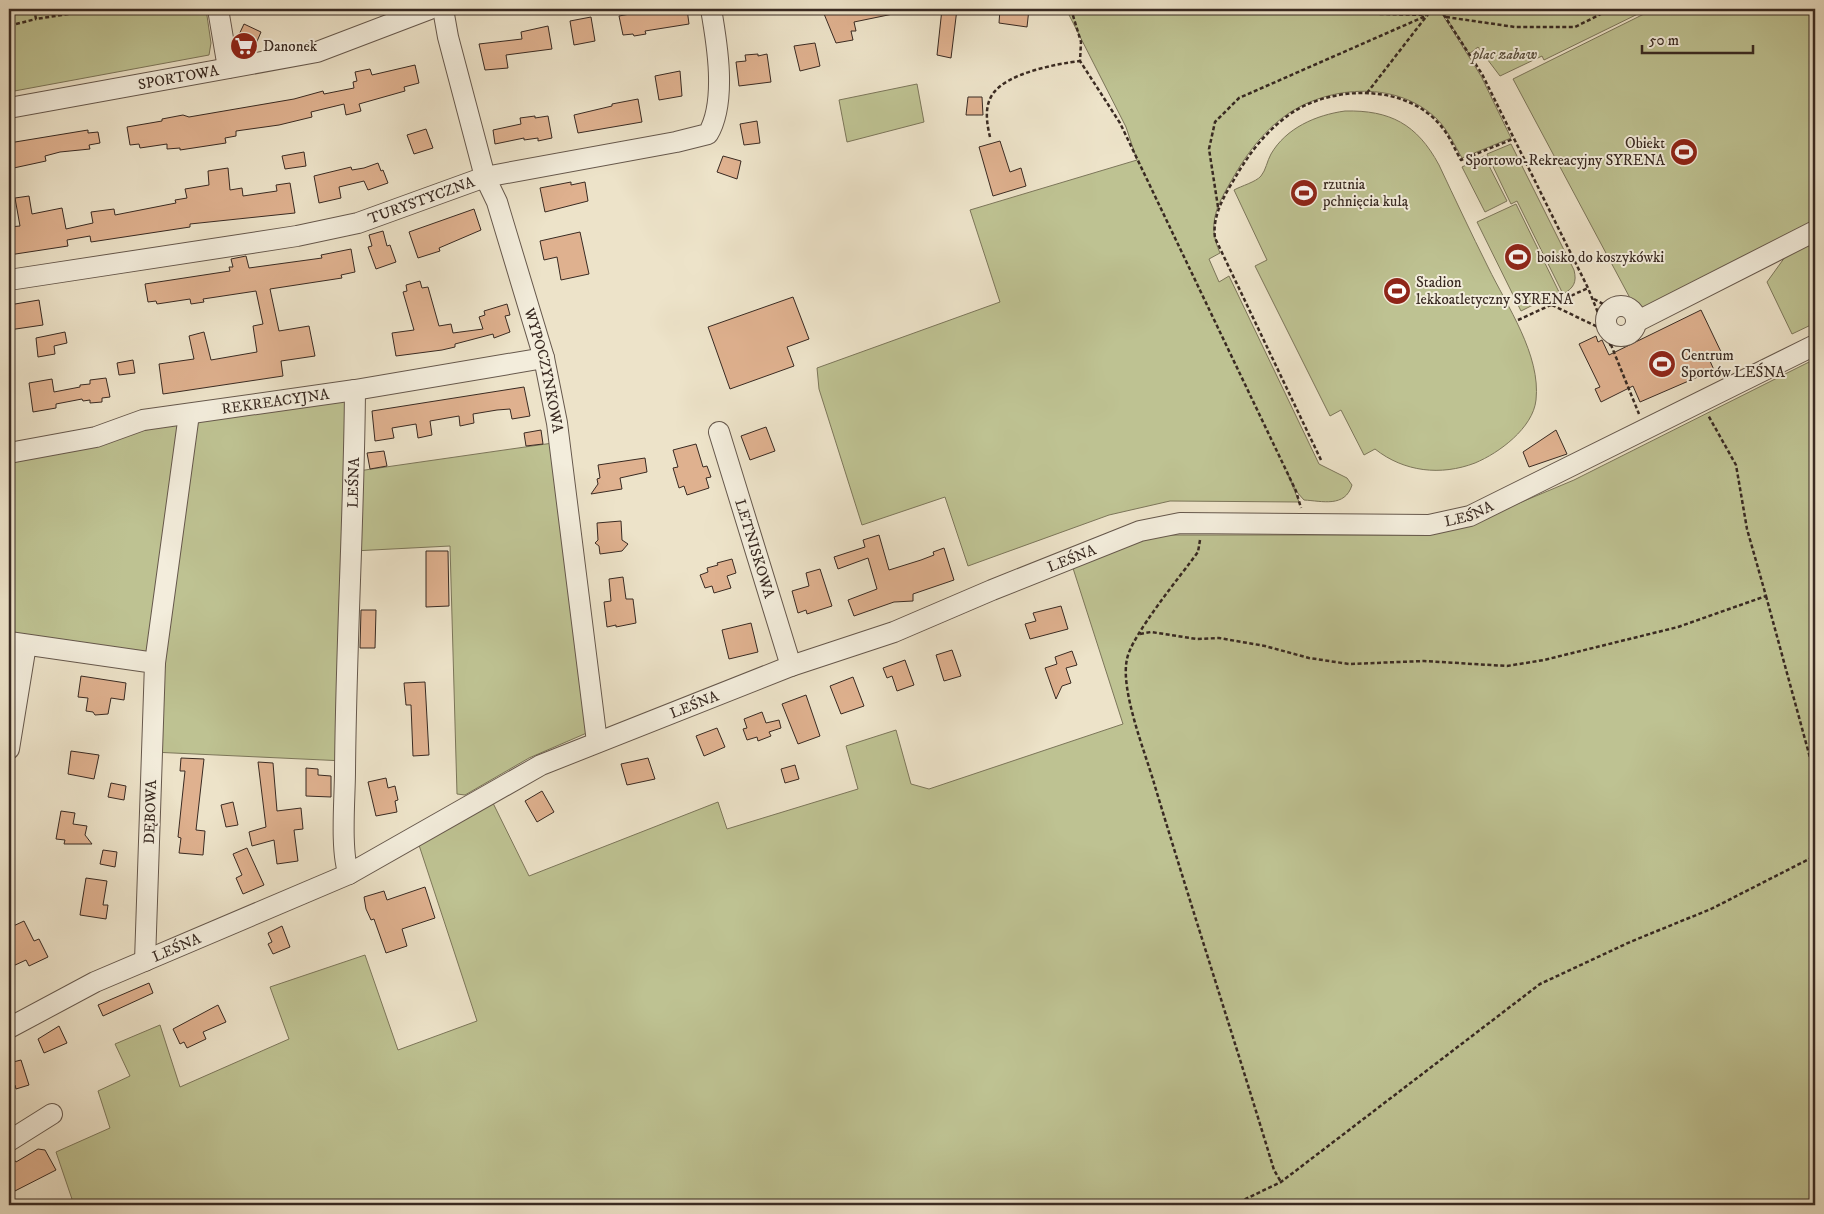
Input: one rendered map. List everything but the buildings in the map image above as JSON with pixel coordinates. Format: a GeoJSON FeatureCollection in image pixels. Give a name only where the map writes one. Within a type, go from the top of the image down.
{"type":"FeatureCollection","features":[{"type":"Feature","properties":{"kind":"street"},"geometry":{"type":"LineString","coordinates":[[218,9],[228,68]]}},
{"type":"Feature","properties":{"kind":"street","name":"SPORTOWA"},"geometry":{"type":"LineString","coordinates":[[9,108],[317,52],[430,9]]}},
{"type":"Feature","properties":{"kind":"street","name":"WYPOCZYNKOWA"},"geometry":{"type":"LineString","coordinates":[[443,9],[448,37],[485,177],[496,202],[544,358],[557,423],[597,742]]}},
{"type":"Feature","properties":{"kind":"street","name":"TURYSTYCZNA"},"geometry":{"type":"LineString","coordinates":[[9,280],[297,236],[358,223],[485,177],[676,142],[708,134],[713,125],[716,111],[719,54],[711,9]]}},
{"type":"Feature","properties":{"kind":"street"},"geometry":{"type":"LineString","coordinates":[[1612,309],[1621,306],[1630,309],[1636,322],[1815,231]]}},
{"type":"Feature","properties":{"kind":"street","name":"LEŚNA"},"geometry":{"type":"LineString","coordinates":[[9,1028],[95,982],[349,874],[541,765],[791,666],[894,632],[992,590],[1140,531],[1180,524],[1301,512],[1429,525],[1470,516],[1815,345]]}},
{"type":"Feature","properties":{"kind":"street","name":"REKREACYJNA"},"geometry":{"type":"LineString","coordinates":[[9,454],[96,438],[143,420],[355,390],[544,358]]}},
{"type":"Feature","properties":{"kind":"street","name":"LEŚNA"},"geometry":{"type":"LineString","coordinates":[[349,874],[346,868],[345,846],[345,682],[355,463],[355,390]]}},
{"type":"Feature","properties":{"kind":"street","name":"DĘBOWA"},"geometry":{"type":"LineString","coordinates":[[144,961],[155,663],[189,414]]}},
{"type":"Feature","properties":{"kind":"street","name":"LETNISKOWA"},"geometry":{"type":"LineString","coordinates":[[719,432],[791,666]]}},
{"type":"Feature","properties":{"kind":"street"},"geometry":{"type":"LineString","coordinates":[[9,749],[17,643],[155,663]]}},
{"type":"Feature","properties":{"kind":"street"},"geometry":{"type":"LineString","coordinates":[[9,1141],[52,1114]]}},
{"type":"Feature","properties":{"kind":"path"},"geometry":{"type":"LineString","coordinates":[[34,9],[36,19]]}},
{"type":"Feature","properties":{"kind":"path"},"geometry":{"type":"LineString","coordinates":[[16,24],[100,9]]}},
{"type":"Feature","properties":{"kind":"path"},"geometry":{"type":"LineString","coordinates":[[1070,9],[1081,42],[1080,61],[1120,123],[1296,491],[1301,512]]}},
{"type":"Feature","properties":{"kind":"path"},"geometry":{"type":"LineString","coordinates":[[1315,9],[1340,13],[1428,15]]}},
{"type":"Feature","properties":{"kind":"path"},"geometry":{"type":"LineString","coordinates":[[1367,93],[1432,9]]}},
{"type":"Feature","properties":{"kind":"path"},"geometry":{"type":"LineString","coordinates":[[1440,9],[1482,74],[1593,298],[1604,330],[1642,422]]}},
{"type":"Feature","properties":{"kind":"path"},"geometry":{"type":"LineString","coordinates":[[1446,17],[1515,27],[1575,27],[1601,14],[1602,9]]}},
{"type":"Feature","properties":{"kind":"path"},"geometry":{"type":"LineString","coordinates":[[1218,208],[1209,149],[1215,122],[1240,98],[1428,15]]}},
{"type":"Feature","properties":{"kind":"path"},"geometry":{"type":"LineString","coordinates":[[990,137],[986,114],[992,96],[1006,82],[1034,71],[1080,61]]}},
{"type":"Feature","properties":{"kind":"path"},"geometry":{"type":"LineString","coordinates":[[1321,460],[1215,238],[1214,225],[1218,208],[1252,150],[1287,116],[1312,103],[1344,94],[1367,93],[1391,96],[1421,109],[1444,130],[1461,160],[1513,139]]}},
{"type":"Feature","properties":{"kind":"path"},"geometry":{"type":"LineString","coordinates":[[1518,320],[1588,288]]}},
{"type":"Feature","properties":{"kind":"path"},"geometry":{"type":"LineString","coordinates":[[1593,298],[1612,309]]}},
{"type":"Feature","properties":{"kind":"path"},"geometry":{"type":"LineString","coordinates":[[1552,305],[1604,330]]}},
{"type":"Feature","properties":{"kind":"path"},"geometry":{"type":"LineString","coordinates":[[1701,402],[1736,465],[1746,529],[1815,776]]}},
{"type":"Feature","properties":{"kind":"path"},"geometry":{"type":"LineString","coordinates":[[1204,523],[1198,552],[1140,634],[1127,657],[1125,676],[1134,716],[1274,1170],[1281,1182]]}},
{"type":"Feature","properties":{"kind":"path"},"geometry":{"type":"LineString","coordinates":[[1140,634],[1151,632],[1197,639],[1219,638],[1265,646],[1309,658],[1349,664],[1424,661],[1507,666],[1544,660],[1678,627],[1766,596]]}},
{"type":"Feature","properties":{"kind":"path"},"geometry":{"type":"LineString","coordinates":[[1233,1205],[1281,1182],[1540,984],[1630,942],[1711,908],[1815,856]]}},
{"type":"Feature","properties":{"kind":"green space"},"geometry":{"type":"Polygon","coordinates":[[[9,9],[206,9],[211,43],[209,55],[9,92],[9,9]]]}},
{"type":"Feature","properties":{"kind":"green space"},"geometry":{"type":"Polygon","coordinates":[[[1066,9],[1439,9],[1481,76],[1511,138],[1462,158],[1441,123],[1421,107],[1403,98],[1365,91],[1325,97],[1289,113],[1272,126],[1239,167],[1219,204],[1214,222],[1214,232],[1220,253],[1209,259],[1219,282],[1229,276],[1319,464],[1347,478],[1352,485],[1344,497],[1332,502],[1304,500],[1296,491],[1287,472],[1299,502],[1170,501],[1109,515],[968,566],[945,497],[862,525],[819,389],[817,368],[1000,302],[970,210],[1137,160],[1126,127],[1066,9]]]}},
{"type":"Feature","properties":{"kind":"green space","name":"plac zabaw"},"geometry":{"type":"Polygon","coordinates":[[[1441,9],[1648,9],[1544,60],[1542,56],[1500,76],[1478,47],[1469,54],[1441,9]]]}},
{"type":"Feature","properties":{"kind":"green space","name":"Obiekt Sportowo-Rekreacyjny SYRENA"},"geometry":{"type":"Polygon","coordinates":[[[1654,9],[1815,9],[1815,225],[1638,313],[1513,79],[1654,9]]]}},
{"type":"Feature","properties":{"kind":"green space"},"geometry":{"type":"Polygon","coordinates":[[[917,84],[924,122],[847,142],[839,100],[917,84]]]}},
{"type":"Feature","properties":{"kind":"green space"},"geometry":{"type":"Polygon","coordinates":[[[1345,111],[1376,113],[1389,117],[1401,122],[1421,139],[1439,165],[1528,348],[1536,383],[1534,410],[1522,430],[1504,446],[1475,463],[1449,470],[1423,470],[1398,463],[1375,449],[1364,455],[1341,410],[1330,416],[1255,266],[1267,260],[1234,190],[1261,176],[1277,145],[1293,130],[1323,116],[1345,111]]]}},
{"type":"Feature","properties":{"kind":"green space"},"geometry":{"type":"Polygon","coordinates":[[[1511,144],[1574,270],[1574,284],[1563,294],[1517,201],[1511,204],[1487,154],[1511,144]]]}},
{"type":"Feature","properties":{"kind":"green space"},"geometry":{"type":"Polygon","coordinates":[[[1484,156],[1507,201],[1485,212],[1462,167],[1484,156]]]}},
{"type":"Feature","properties":{"kind":"green space","name":"boisko do koszykówki"},"geometry":{"type":"Polygon","coordinates":[[[1516,204],[1559,292],[1521,311],[1477,222],[1516,204]]]}},
{"type":"Feature","properties":{"kind":"green space"},"geometry":{"type":"Polygon","coordinates":[[[1815,242],[1815,323],[1792,334],[1767,282],[1785,257],[1815,242]]]}},
{"type":"Feature","properties":{"kind":"green space"},"geometry":{"type":"Polygon","coordinates":[[[1815,359],[1815,1205],[74,1205],[56,1152],[110,1128],[98,1091],[130,1076],[115,1044],[160,1025],[180,1087],[289,1039],[270,987],[365,955],[398,1050],[477,1021],[416,836],[489,795],[529,876],[718,802],[727,829],[858,789],[846,746],[896,730],[911,784],[929,789],[1123,724],[1071,562],[1140,535],[1429,535],[1462,527],[1574,480],[1815,359]]]}},
{"type":"Feature","properties":{"kind":"green space"},"geometry":{"type":"Polygon","coordinates":[[[355,390],[345,761],[152,752],[155,663],[9,642],[9,456],[355,390]]]}},
{"type":"Feature","properties":{"kind":"green space"},"geometry":{"type":"Polygon","coordinates":[[[553,443],[589,732],[529,758],[465,795],[457,794],[450,546],[353,551],[358,471],[553,443]]]}},
{"type":"Feature","properties":{"kind":"place","name":"Danonek"},"geometry":{"type":"Point","coordinates":[244,46]}},
{"type":"Feature","properties":{"kind":"place","name":"Obiekt Sportowo-Rekreacyjny SYRENA"},"geometry":{"type":"Point","coordinates":[1684,152]}},
{"type":"Feature","properties":{"kind":"place","name":"rzutnia pchnięcia kulą"},"geometry":{"type":"Point","coordinates":[1304,193]}},
{"type":"Feature","properties":{"kind":"place","name":"boisko do koszykówki"},"geometry":{"type":"Point","coordinates":[1518,257]}},
{"type":"Feature","properties":{"kind":"place","name":"Stadion lekkoatletyczny SYRENA"},"geometry":{"type":"Point","coordinates":[1397,291]}},
{"type":"Feature","properties":{"kind":"place","name":"Centrum Sportów LEŚNA"},"geometry":{"type":"Point","coordinates":[1662,364]}}]}
